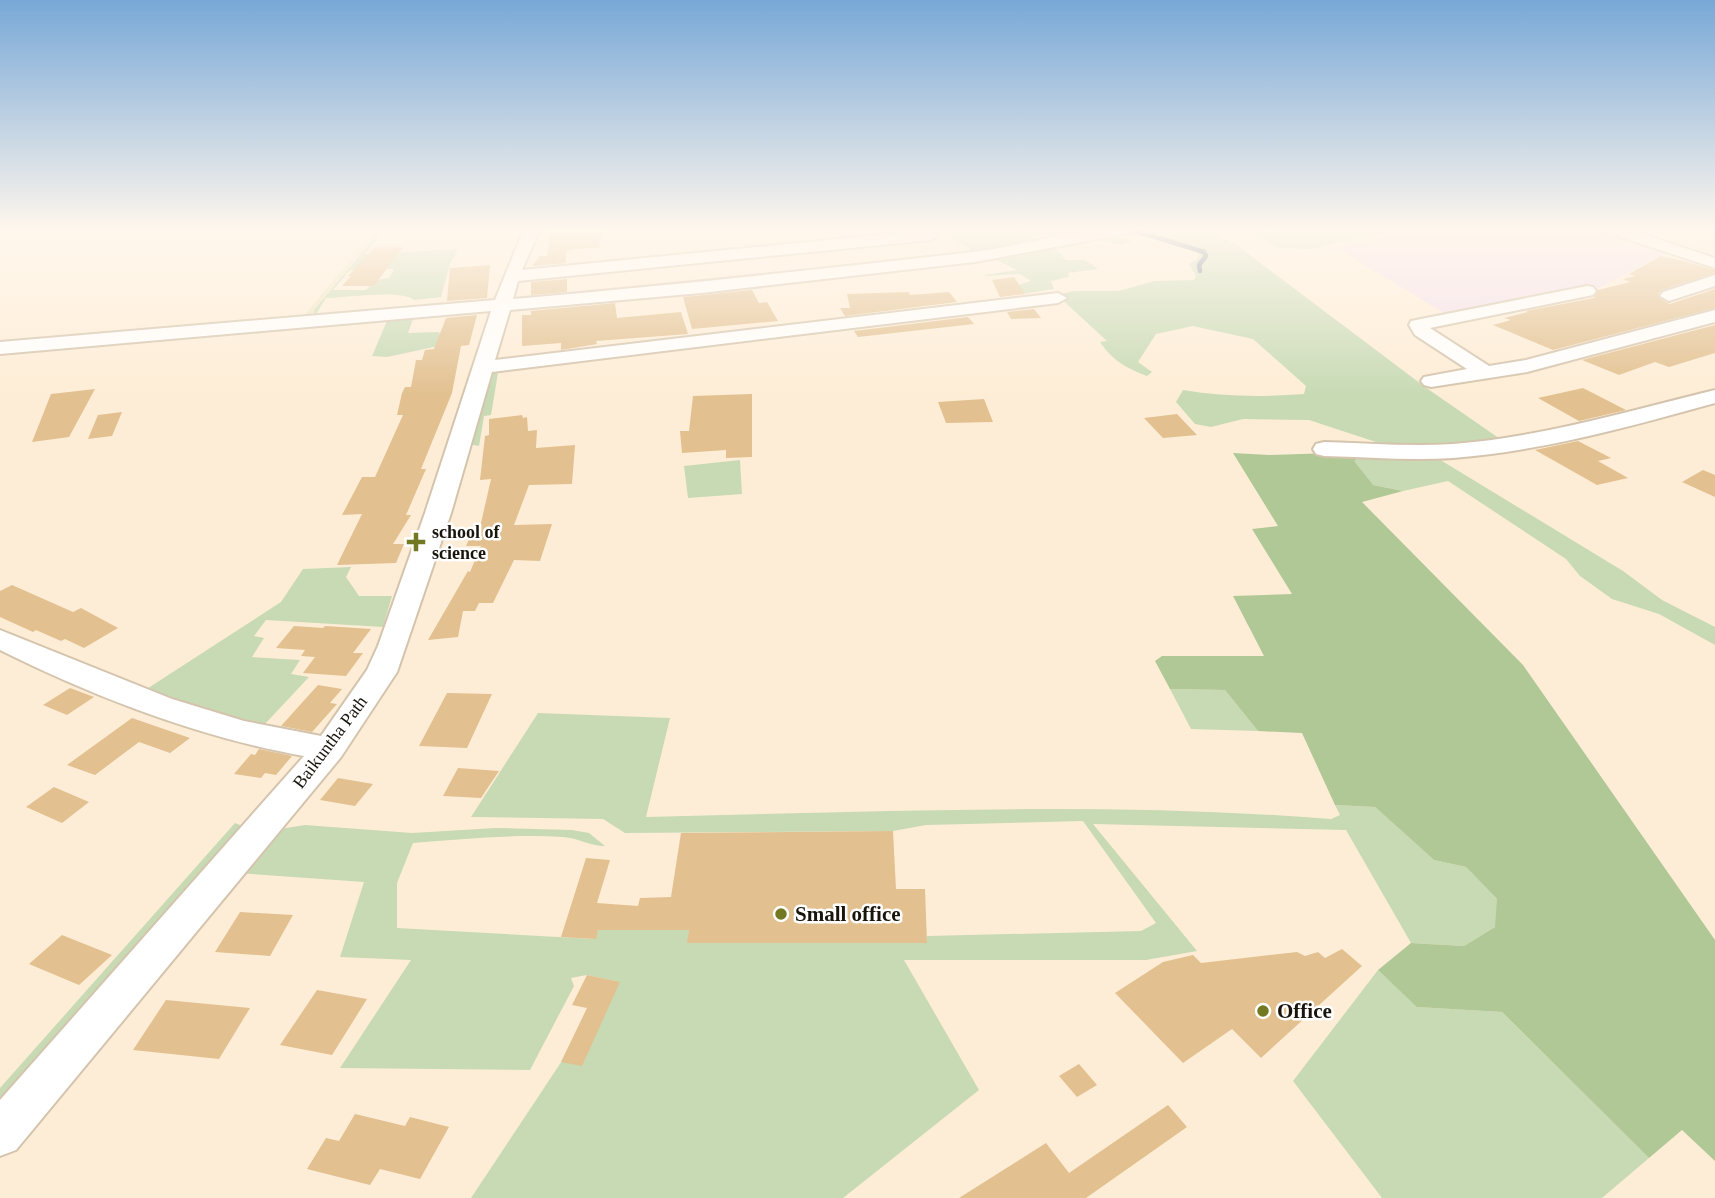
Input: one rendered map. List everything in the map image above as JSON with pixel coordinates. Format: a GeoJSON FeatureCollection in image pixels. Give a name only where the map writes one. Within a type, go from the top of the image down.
{"type":"FeatureCollection","features":[{"type":"Feature","properties":{"kind":"street","name":"Baikuntha Path"},"geometry":{"type":"LineString","coordinates":[[0,1134],[329,749],[366,698],[393,646],[508,285]]}},
{"type":"Feature","properties":{"kind":"street"},"geometry":{"type":"LineString","coordinates":[[0,348],[502,307],[711,285]]}},
{"type":"Feature","properties":{"kind":"street"},"geometry":{"type":"LineString","coordinates":[[1669,296],[1701,285]]}},
{"type":"Feature","properties":{"kind":"street"},"geometry":{"type":"LineString","coordinates":[[1485,372],[1422,331],[1418,325],[1587,291]]}},
{"type":"Feature","properties":{"kind":"street"},"geometry":{"type":"LineString","coordinates":[[484,367],[1058,298]]}},
{"type":"Feature","properties":{"kind":"street"},"geometry":{"type":"LineString","coordinates":[[1431,381],[1527,366],[1715,316]]}},
{"type":"Feature","properties":{"kind":"street"},"geometry":{"type":"LineString","coordinates":[[1324,449],[1451,451],[1495,446],[1595,426],[1715,396]]}},
{"type":"Feature","properties":{"kind":"street"},"geometry":{"type":"LineString","coordinates":[[0,639],[148,702],[282,742],[329,749]]}},
{"type":"Feature","properties":{"kind":"shaded area"},"geometry":{"type":"Polygon","coordinates":[[[1398,285],[1605,285],[1601,287],[1452,318],[1398,285]]]}},
{"type":"Feature","properties":{"kind":"green space"},"geometry":{"type":"Polygon","coordinates":[[[335,285],[337,285],[333,290],[366,290],[371,285],[444,285],[441,297],[414,300],[398,295],[326,298],[316,314],[478,303],[314,315],[313,311],[335,285]]]}},
{"type":"Feature","properties":{"kind":"green space"},"geometry":{"type":"Polygon","coordinates":[[[1018,285],[1052,285],[1054,289],[1022,294],[1018,285]]]}},
{"type":"Feature","properties":{"kind":"green space"},"geometry":{"type":"Polygon","coordinates":[[[1140,285],[1290,285],[1425,387],[1503,441],[1424,450],[1623,571],[1662,600],[1715,627],[1715,645],[1659,614],[1612,599],[1580,576],[1566,559],[1448,481],[1403,491],[1373,485],[1350,463],[1365,452],[1382,450],[1382,444],[1309,420],[1243,419],[1211,427],[1195,424],[1176,402],[1183,390],[1274,396],[1304,394],[1306,386],[1253,339],[1193,326],[1156,334],[1138,362],[1152,372],[1147,376],[1126,366],[1115,359],[1100,342],[1107,341],[1057,295],[1074,291],[1119,291],[1140,285]]]}},
{"type":"Feature","properties":{"kind":"green space"},"geometry":{"type":"Polygon","coordinates":[[[419,311],[425,312],[413,319],[408,333],[438,332],[446,337],[443,345],[387,357],[372,356],[390,314],[0,348],[0,345],[419,311]]]}},
{"type":"Feature","properties":{"kind":"green space"},"geometry":{"type":"Polygon","coordinates":[[[502,366],[498,373],[491,415],[484,416],[479,446],[468,444],[493,367],[502,366]]]}},
{"type":"Feature","properties":{"kind":"green space"},"geometry":{"type":"Polygon","coordinates":[[[1365,452],[1354,461],[1373,485],[1403,491],[1362,502],[1523,665],[1715,940],[1715,1161],[1682,1130],[1649,1158],[1502,1012],[1417,1007],[1378,970],[1411,943],[1464,946],[1495,927],[1497,899],[1466,867],[1434,860],[1375,807],[1335,805],[1302,733],[1258,731],[1225,690],[1170,689],[1155,661],[1162,656],[1264,656],[1233,596],[1292,594],[1252,529],[1278,526],[1233,453],[1269,455],[1365,452]]]}},
{"type":"Feature","properties":{"kind":"green space"},"geometry":{"type":"Polygon","coordinates":[[[740,460],[742,494],[688,498],[684,466],[740,460]]]}},
{"type":"Feature","properties":{"kind":"green space"},"geometry":{"type":"Polygon","coordinates":[[[351,567],[346,577],[359,596],[392,596],[383,627],[266,620],[254,636],[264,638],[252,657],[300,660],[291,674],[309,677],[264,725],[142,692],[281,602],[303,569],[351,567]]]}},
{"type":"Feature","properties":{"kind":"green space"},"geometry":{"type":"Polygon","coordinates":[[[1170,689],[1225,690],[1258,731],[1191,729],[1170,689]]]}},
{"type":"Feature","properties":{"kind":"green space"},"geometry":{"type":"Polygon","coordinates":[[[538,713],[670,718],[646,817],[1074,809],[1160,810],[1331,819],[1340,815],[1335,805],[1375,807],[1434,860],[1466,867],[1497,899],[1500,912],[1495,927],[1464,946],[1411,943],[1346,830],[1093,824],[1197,951],[1146,960],[904,960],[979,1090],[843,1198],[471,1198],[615,981],[587,975],[571,978],[574,986],[530,1070],[340,1068],[411,960],[340,957],[364,882],[238,873],[280,829],[305,825],[412,833],[496,828],[572,830],[589,833],[605,846],[544,836],[413,843],[397,883],[397,928],[595,939],[598,930],[689,930],[688,943],[927,943],[927,936],[1141,931],[1156,923],[1083,821],[926,825],[893,831],[625,833],[603,819],[471,817],[538,713]]]}},
{"type":"Feature","properties":{"kind":"green space"},"geometry":{"type":"Polygon","coordinates":[[[235,823],[245,827],[0,1106],[0,1088],[235,823]]]}},
{"type":"Feature","properties":{"kind":"green space"},"geometry":{"type":"Polygon","coordinates":[[[1378,970],[1418,1007],[1502,1012],[1649,1158],[1602,1198],[1382,1198],[1293,1081],[1378,970]]]}},
{"type":"Feature","properties":{"kind":"sand"},"geometry":{"type":"Polygon","coordinates":[[[330,285],[335,285],[313,311],[317,316],[300,317],[304,316],[330,285]]]}},
{"type":"Feature","properties":{"kind":"building"},"geometry":{"type":"Polygon","coordinates":[[[343,285],[375,285],[374,286],[343,285]]]}},
{"type":"Feature","properties":{"kind":"building"},"geometry":{"type":"Polygon","coordinates":[[[448,285],[488,285],[487,298],[447,301],[448,285]]]}},
{"type":"Feature","properties":{"kind":"building"},"geometry":{"type":"Polygon","coordinates":[[[531,285],[567,285],[567,292],[531,295],[531,285]]]}},
{"type":"Feature","properties":{"kind":"building"},"geometry":{"type":"Polygon","coordinates":[[[994,285],[1019,285],[1025,294],[1000,297],[994,285]]]}},
{"type":"Feature","properties":{"kind":"building"},"geometry":{"type":"Polygon","coordinates":[[[1618,285],[1678,285],[1658,294],[1659,298],[1670,304],[1715,289],[1715,308],[1553,350],[1493,325],[1511,320],[1504,318],[1528,312],[1526,311],[1594,298],[1598,290],[1618,285]]]}},
{"type":"Feature","properties":{"kind":"building"},"geometry":{"type":"Polygon","coordinates":[[[752,290],[759,303],[767,302],[778,321],[692,329],[683,297],[752,290]]]}},
{"type":"Feature","properties":{"kind":"building"},"geometry":{"type":"Polygon","coordinates":[[[909,292],[910,295],[949,292],[957,302],[845,316],[840,308],[850,308],[847,294],[909,292]]]}},
{"type":"Feature","properties":{"kind":"building"},"geometry":{"type":"Polygon","coordinates":[[[615,303],[617,318],[681,312],[688,334],[596,341],[597,344],[561,350],[561,343],[522,346],[522,315],[531,315],[531,311],[615,303]]]}},
{"type":"Feature","properties":{"kind":"building"},"geometry":{"type":"Polygon","coordinates":[[[1034,309],[1041,318],[1011,319],[1007,312],[1034,309]]]}},
{"type":"Feature","properties":{"kind":"building"},"geometry":{"type":"Polygon","coordinates":[[[477,315],[469,345],[461,346],[452,393],[421,469],[426,469],[406,515],[411,515],[393,544],[404,544],[396,563],[337,565],[362,514],[342,515],[362,477],[375,477],[403,415],[397,415],[402,393],[405,387],[411,387],[416,360],[422,360],[425,350],[434,349],[446,318],[477,315]]]}},
{"type":"Feature","properties":{"kind":"building"},"geometry":{"type":"Polygon","coordinates":[[[968,317],[974,324],[858,337],[854,331],[968,317]]]}},
{"type":"Feature","properties":{"kind":"building"},"geometry":{"type":"Polygon","coordinates":[[[1715,325],[1715,353],[1669,367],[1655,362],[1619,375],[1582,360],[1715,325]]]}},
{"type":"Feature","properties":{"kind":"building"},"geometry":{"type":"Polygon","coordinates":[[[1583,388],[1626,410],[1579,421],[1538,398],[1583,388]]]}},
{"type":"Feature","properties":{"kind":"building"},"geometry":{"type":"Polygon","coordinates":[[[95,389],[69,437],[32,442],[51,394],[95,389]]]}},
{"type":"Feature","properties":{"kind":"building"},"geometry":{"type":"Polygon","coordinates":[[[752,394],[752,457],[726,458],[726,450],[682,453],[680,431],[689,431],[693,396],[752,394]]]}},
{"type":"Feature","properties":{"kind":"building"},"geometry":{"type":"Polygon","coordinates":[[[984,399],[993,422],[946,423],[938,402],[984,399]]]}},
{"type":"Feature","properties":{"kind":"building"},"geometry":{"type":"Polygon","coordinates":[[[122,412],[112,436],[88,439],[98,415],[122,412]]]}},
{"type":"Feature","properties":{"kind":"building"},"geometry":{"type":"Polygon","coordinates":[[[1177,414],[1197,435],[1163,438],[1144,418],[1177,414]]]}},
{"type":"Feature","properties":{"kind":"building"},"geometry":{"type":"Polygon","coordinates":[[[522,415],[523,418],[527,417],[528,431],[537,430],[536,448],[575,445],[572,484],[529,485],[514,525],[552,524],[540,561],[514,560],[493,603],[479,603],[475,611],[463,611],[458,637],[428,640],[468,571],[470,572],[481,546],[466,546],[476,524],[481,523],[491,479],[480,480],[485,436],[489,435],[489,419],[522,415]]]}},
{"type":"Feature","properties":{"kind":"building"},"geometry":{"type":"Polygon","coordinates":[[[1578,441],[1611,458],[1598,461],[1628,478],[1597,485],[1535,450],[1578,441]]]}},
{"type":"Feature","properties":{"kind":"building"},"geometry":{"type":"Polygon","coordinates":[[[1703,470],[1715,475],[1715,497],[1682,482],[1703,470]]]}},
{"type":"Feature","properties":{"kind":"building"},"geometry":{"type":"Polygon","coordinates":[[[12,585],[73,612],[81,608],[118,628],[84,648],[65,639],[61,641],[36,630],[33,632],[0,617],[0,591],[12,585]]]}},
{"type":"Feature","properties":{"kind":"building"},"geometry":{"type":"Polygon","coordinates":[[[294,626],[371,629],[353,653],[363,653],[346,676],[303,673],[315,657],[301,656],[305,650],[276,648],[294,626]]]}},
{"type":"Feature","properties":{"kind":"building"},"geometry":{"type":"Polygon","coordinates":[[[318,685],[342,689],[330,703],[337,704],[312,732],[281,726],[318,685]]]}},
{"type":"Feature","properties":{"kind":"building"},"geometry":{"type":"Polygon","coordinates":[[[70,688],[94,697],[67,715],[43,705],[70,688]]]}},
{"type":"Feature","properties":{"kind":"building"},"geometry":{"type":"Polygon","coordinates":[[[447,693],[492,694],[467,748],[419,746],[447,693]]]}},
{"type":"Feature","properties":{"kind":"building"},"geometry":{"type":"Polygon","coordinates":[[[132,718],[190,738],[170,753],[139,742],[95,775],[67,765],[132,718]]]}},
{"type":"Feature","properties":{"kind":"building"},"geometry":{"type":"Polygon","coordinates":[[[259,749],[292,756],[276,775],[265,773],[261,778],[234,774],[251,754],[255,755],[259,749]]]}},
{"type":"Feature","properties":{"kind":"building"},"geometry":{"type":"Polygon","coordinates":[[[458,768],[499,771],[481,798],[443,796],[458,768]]]}},
{"type":"Feature","properties":{"kind":"building"},"geometry":{"type":"Polygon","coordinates":[[[338,778],[373,784],[355,806],[320,800],[338,778]]]}},
{"type":"Feature","properties":{"kind":"building"},"geometry":{"type":"Polygon","coordinates":[[[54,787],[89,802],[62,823],[26,807],[54,787]]]}},
{"type":"Feature","properties":{"kind":"building"},"geometry":{"type":"Polygon","coordinates":[[[893,831],[896,889],[925,889],[927,943],[687,943],[689,930],[598,930],[596,939],[561,937],[586,858],[610,860],[597,903],[638,906],[640,898],[671,897],[681,833],[893,831]]]}},
{"type":"Feature","properties":{"kind":"building"},"geometry":{"type":"Polygon","coordinates":[[[240,912],[293,915],[270,956],[215,952],[240,912]]]}},
{"type":"Feature","properties":{"kind":"building"},"geometry":{"type":"Polygon","coordinates":[[[62,935],[112,955],[79,985],[29,964],[62,935]]]}},
{"type":"Feature","properties":{"kind":"building"},"geometry":{"type":"Polygon","coordinates":[[[1342,949],[1362,966],[1261,1058],[1232,1029],[1183,1063],[1115,993],[1163,962],[1193,955],[1201,963],[1297,952],[1305,956],[1318,952],[1325,958],[1342,949]]]}},
{"type":"Feature","properties":{"kind":"building"},"geometry":{"type":"Polygon","coordinates":[[[587,975],[620,982],[582,1066],[561,1062],[587,1008],[572,1005],[587,975]]]}},
{"type":"Feature","properties":{"kind":"building"},"geometry":{"type":"Polygon","coordinates":[[[317,990],[367,999],[332,1055],[280,1045],[317,990]]]}},
{"type":"Feature","properties":{"kind":"building"},"geometry":{"type":"Polygon","coordinates":[[[166,1000],[250,1008],[219,1059],[133,1050],[166,1000]]]}},
{"type":"Feature","properties":{"kind":"building"},"geometry":{"type":"Polygon","coordinates":[[[1079,1064],[1097,1085],[1077,1097],[1059,1076],[1079,1064]]]}},
{"type":"Feature","properties":{"kind":"building"},"geometry":{"type":"Polygon","coordinates":[[[1168,1105],[1187,1127],[1086,1198],[959,1198],[1046,1143],[1069,1173],[1168,1105]]]}},
{"type":"Feature","properties":{"kind":"building"},"geometry":{"type":"Polygon","coordinates":[[[355,1114],[405,1126],[410,1117],[449,1127],[420,1179],[380,1169],[370,1185],[307,1169],[326,1138],[339,1141],[355,1114]]]}},
{"type":"Feature","properties":{"kind":"place","name":"school of science"},"geometry":{"type":"Point","coordinates":[416,542]}},
{"type":"Feature","properties":{"kind":"place","name":"Small office"},"geometry":{"type":"Point","coordinates":[781,914]}},
{"type":"Feature","properties":{"kind":"place","name":"Office"},"geometry":{"type":"Point","coordinates":[1263,1011]}}]}
